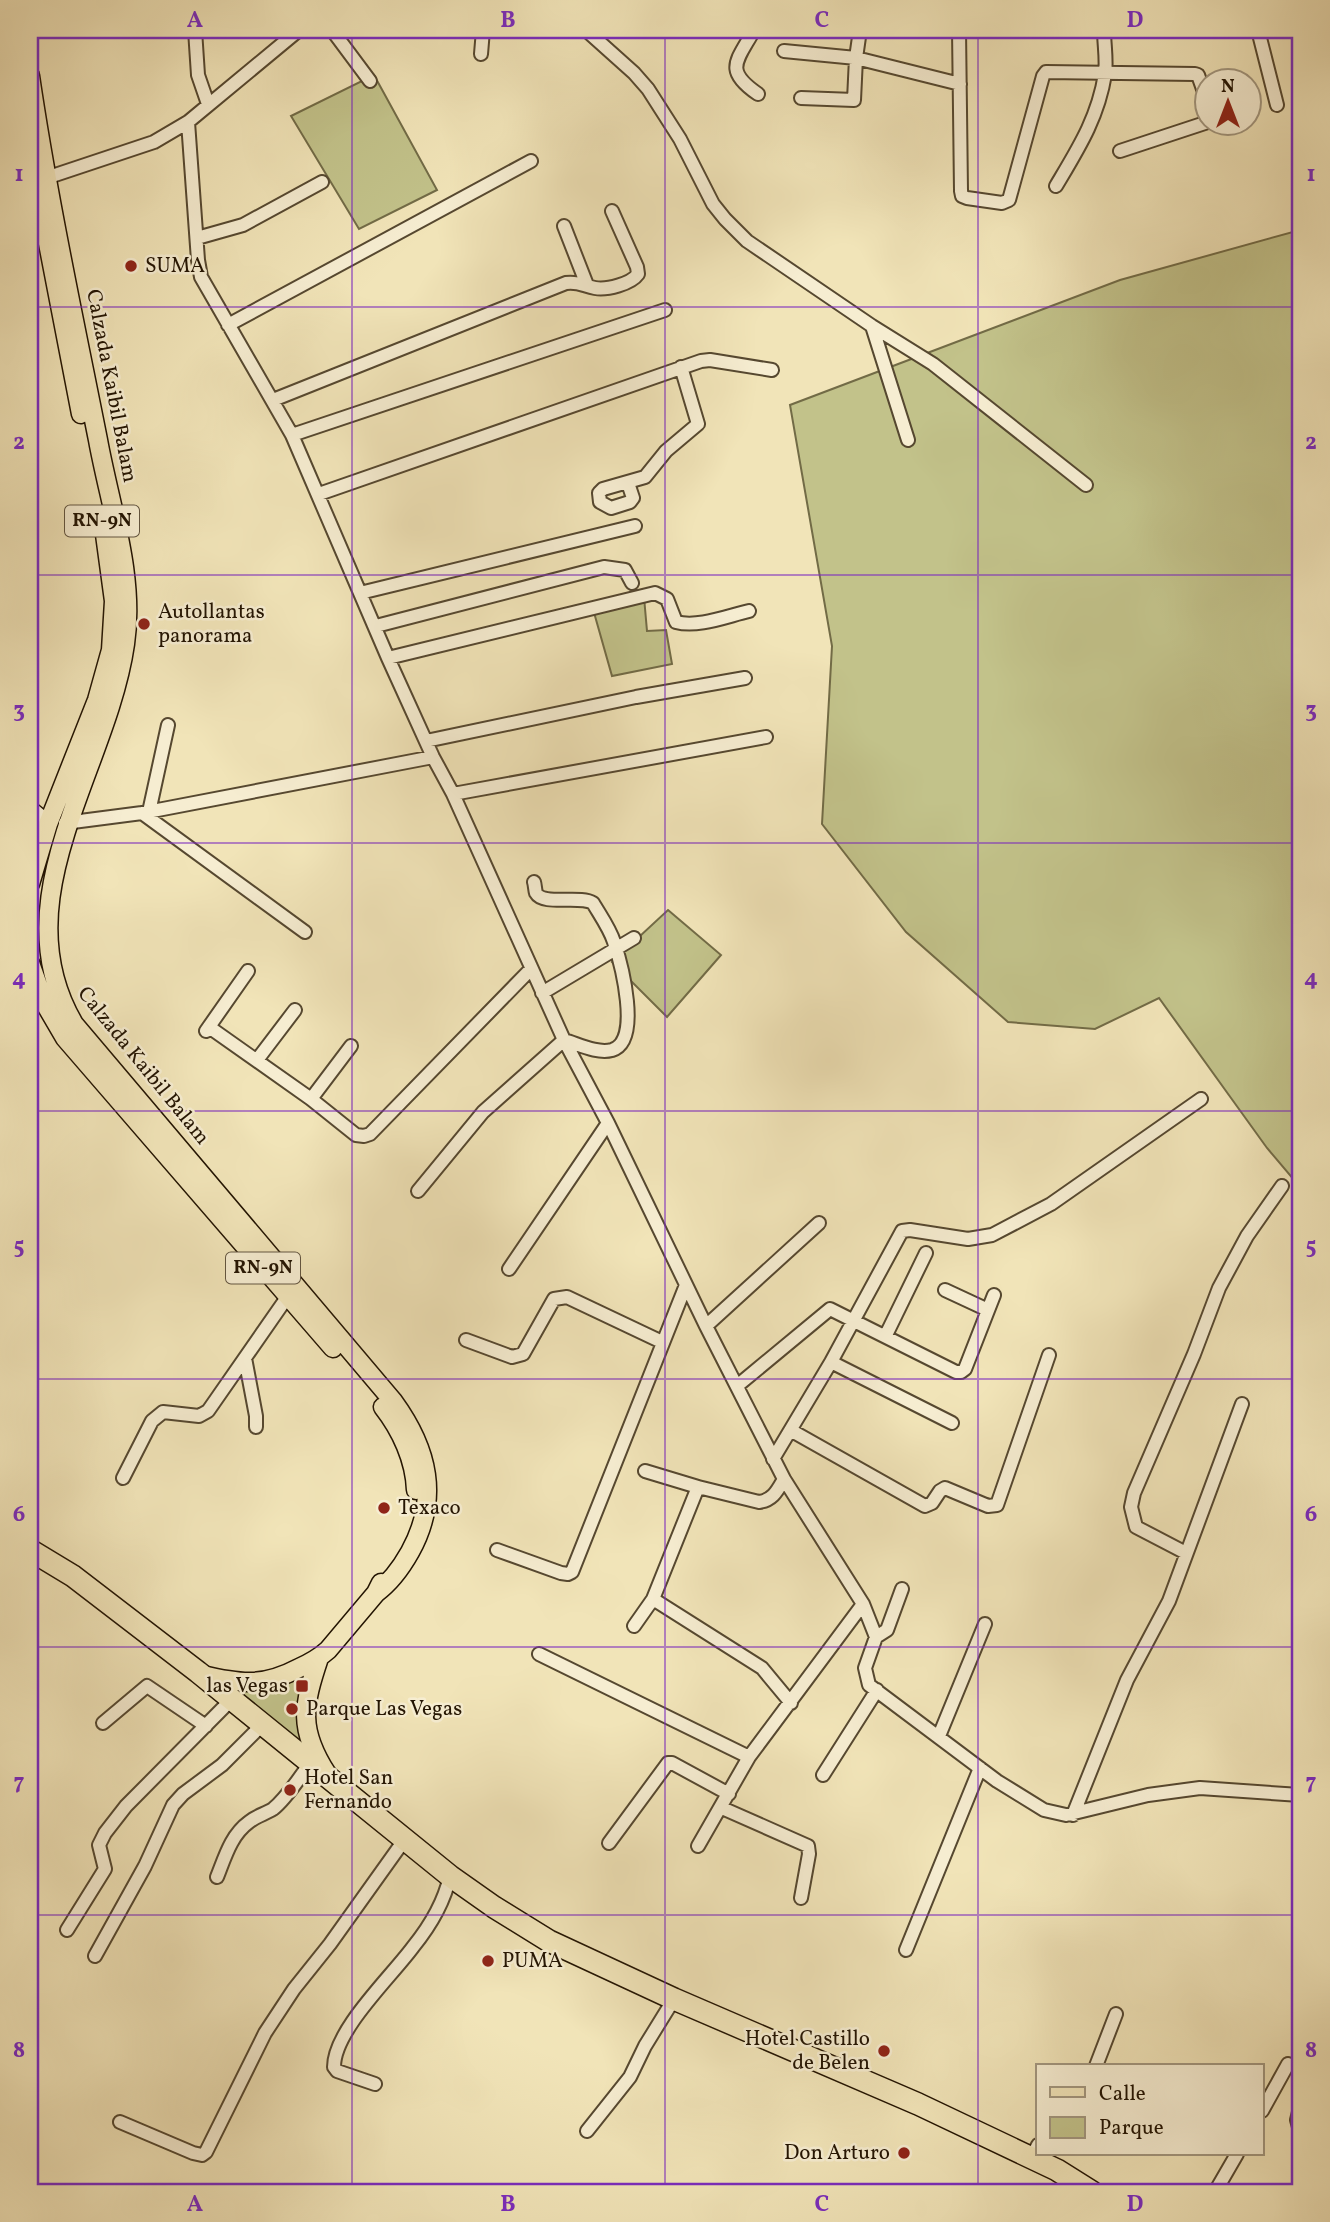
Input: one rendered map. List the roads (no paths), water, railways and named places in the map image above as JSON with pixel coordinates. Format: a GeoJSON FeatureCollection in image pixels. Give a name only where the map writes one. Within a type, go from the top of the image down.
{"type":"FeatureCollection","features":[{"type":"Feature","properties":{"kind":"highway"},"geometry":{"type":"LineString","coordinates":[[30,1550],[72,1576],[202,1675],[450,1876],[549,1941],[674,1999],[1034,2151]]}},
{"type":"Feature","properties":{"kind":"highway"},"geometry":{"type":"LineString","coordinates":[[1040,2156],[1081,2190]]}},
{"type":"Feature","properties":{"kind":"main road","name":"Calzada Kaibil Balam"},"geometry":{"type":"LineString","coordinates":[[30,76],[38,181]]}},
{"type":"Feature","properties":{"kind":"main road","name":"Calzada Kaibil Balam"},"geometry":{"type":"LineString","coordinates":[[30,150],[107,544],[114,601],[113,637],[105,673],[56,824],[30,884]]}},
{"type":"Feature","properties":{"kind":"main road","name":"Calzada Kaibil Balam"},"geometry":{"type":"LineString","coordinates":[[56,824],[40,919],[45,962],[60,1003],[393,1401],[416,1438],[425,1464],[427,1488],[424,1522],[405,1561],[390,1583],[376,1593],[319,1658],[276,1679],[261,1683],[234,1683],[202,1675]]}},
{"type":"Feature","properties":{"kind":"main road","name":"Calzada Kaibil Balam"},"geometry":{"type":"LineString","coordinates":[[30,963],[44,1002],[65,1038],[389,1415],[407,1450],[414,1472],[416,1498],[410,1529],[376,1593]]}},
{"type":"Feature","properties":{"kind":"main road","name":"Calzada Kaibil Balam"},"geometry":{"type":"LineString","coordinates":[[319,1658],[307,1695],[306,1722],[314,1751],[331,1779]]}},
{"type":"Feature","properties":{"kind":"street"},"geometry":{"type":"LineString","coordinates":[[195,30],[198,75],[208,104]]}},
{"type":"Feature","properties":{"kind":"street"},"geometry":{"type":"LineString","coordinates":[[38,181],[154,142],[188,122],[299,30]]}},
{"type":"Feature","properties":{"kind":"street"},"geometry":{"type":"LineString","coordinates":[[332,30],[370,81]]}},
{"type":"Feature","properties":{"kind":"street"},"geometry":{"type":"LineString","coordinates":[[481,54],[483,30]]}},
{"type":"Feature","properties":{"kind":"street"},"geometry":{"type":"LineString","coordinates":[[586,30],[648,89],[680,139],[713,204],[725,219],[762,253],[933,364],[1086,485]]}},
{"type":"Feature","properties":{"kind":"street"},"geometry":{"type":"LineString","coordinates":[[754,30],[737,61],[735,71],[740,82],[758,94]]}},
{"type":"Feature","properties":{"kind":"street"},"geometry":{"type":"LineString","coordinates":[[801,97],[854,100],[860,30]]}},
{"type":"Feature","properties":{"kind":"street"},"geometry":{"type":"LineString","coordinates":[[959,30],[962,196],[1006,203],[1009,200],[1043,76],[1053,71],[1194,74]]}},
{"type":"Feature","properties":{"kind":"street"},"geometry":{"type":"LineString","coordinates":[[1056,186],[1087,134],[1097,107],[1105,72],[1104,30]]}},
{"type":"Feature","properties":{"kind":"street"},"geometry":{"type":"LineString","coordinates":[[1258,30],[1277,105]]}},
{"type":"Feature","properties":{"kind":"street"},"geometry":{"type":"LineString","coordinates":[[784,51],[856,58],[960,84]]}},
{"type":"Feature","properties":{"kind":"street"},"geometry":{"type":"LineString","coordinates":[[188,122],[201,277],[292,435],[388,658],[453,794],[564,1040],[608,1123],[773,1459],[863,1604],[876,1637]]}},
{"type":"Feature","properties":{"kind":"street"},"geometry":{"type":"LineString","coordinates":[[1120,151],[1194,127]]}},
{"type":"Feature","properties":{"kind":"street"},"geometry":{"type":"LineString","coordinates":[[228,325],[531,161]]}},
{"type":"Feature","properties":{"kind":"street"},"geometry":{"type":"LineString","coordinates":[[197,238],[243,225],[322,182]]}},
{"type":"Feature","properties":{"kind":"street"},"geometry":{"type":"LineString","coordinates":[[273,400],[566,283],[576,282],[593,288],[612,287],[635,279],[638,274],[612,211]]}},
{"type":"Feature","properties":{"kind":"street"},"geometry":{"type":"LineString","coordinates":[[564,226],[587,285]]}},
{"type":"Feature","properties":{"kind":"street"},"geometry":{"type":"LineString","coordinates":[[292,435],[665,310]]}},
{"type":"Feature","properties":{"kind":"street"},"geometry":{"type":"LineString","coordinates":[[872,326],[908,440]]}},
{"type":"Feature","properties":{"kind":"street"},"geometry":{"type":"LineString","coordinates":[[319,494],[681,367],[710,360],[772,370]]}},
{"type":"Feature","properties":{"kind":"street"},"geometry":{"type":"LineString","coordinates":[[628,483],[645,477],[666,451],[698,424],[681,367]]}},
{"type":"Feature","properties":{"kind":"street"},"geometry":{"type":"LineString","coordinates":[[360,593],[635,526]]}},
{"type":"Feature","properties":{"kind":"street"},"geometry":{"type":"LineString","coordinates":[[376,626],[604,567],[625,570],[632,583]]}},
{"type":"Feature","properties":{"kind":"street"},"geometry":{"type":"LineString","coordinates":[[388,658],[655,593],[667,599],[676,622],[681,624],[693,624],[749,611]]}},
{"type":"Feature","properties":{"kind":"street"},"geometry":{"type":"LineString","coordinates":[[426,741],[636,697],[745,678]]}},
{"type":"Feature","properties":{"kind":"street"},"geometry":{"type":"LineString","coordinates":[[146,813],[168,725]]}},
{"type":"Feature","properties":{"kind":"street"},"geometry":{"type":"LineString","coordinates":[[453,794],[766,737]]}},
{"type":"Feature","properties":{"kind":"street"},"geometry":{"type":"LineString","coordinates":[[30,809],[56,824],[146,813],[433,757]]}},
{"type":"Feature","properties":{"kind":"street"},"geometry":{"type":"LineString","coordinates":[[146,813],[305,932]]}},
{"type":"Feature","properties":{"kind":"street"},"geometry":{"type":"LineString","coordinates":[[534,881],[536,893],[541,898],[580,898],[593,903],[613,940],[626,991],[628,1021],[623,1040],[618,1047],[601,1051],[564,1040]]}},
{"type":"Feature","properties":{"kind":"street"},"geometry":{"type":"LineString","coordinates":[[542,993],[634,938]]}},
{"type":"Feature","properties":{"kind":"street"},"geometry":{"type":"LineString","coordinates":[[248,971],[206,1030],[257,1060],[356,1135],[364,1136],[370,1134],[531,969]]}},
{"type":"Feature","properties":{"kind":"street"},"geometry":{"type":"LineString","coordinates":[[257,1060],[295,1010]]}},
{"type":"Feature","properties":{"kind":"street"},"geometry":{"type":"LineString","coordinates":[[418,1191],[483,1112],[564,1040]]}},
{"type":"Feature","properties":{"kind":"street"},"geometry":{"type":"LineString","coordinates":[[311,1099],[351,1046]]}},
{"type":"Feature","properties":{"kind":"street"},"geometry":{"type":"LineString","coordinates":[[773,1459],[855,1321],[902,1231],[968,1239],[992,1235],[1051,1204],[1201,1099]]}},
{"type":"Feature","properties":{"kind":"street"},"geometry":{"type":"LineString","coordinates":[[509,1269],[608,1123]]}},
{"type":"Feature","properties":{"kind":"street"},"geometry":{"type":"LineString","coordinates":[[1186,1553],[1136,1527],[1131,1507],[1134,1493],[1194,1354],[1219,1288],[1247,1236],[1282,1186]]}},
{"type":"Feature","properties":{"kind":"street"},"geometry":{"type":"LineString","coordinates":[[706,1326],[819,1223]]}},
{"type":"Feature","properties":{"kind":"street"},"geometry":{"type":"LineString","coordinates":[[886,1335],[926,1253]]}},
{"type":"Feature","properties":{"kind":"street"},"geometry":{"type":"LineString","coordinates":[[497,1550],[561,1573],[572,1572],[686,1284]]}},
{"type":"Feature","properties":{"kind":"street"},"geometry":{"type":"LineString","coordinates":[[946,1290],[988,1310]]}},
{"type":"Feature","properties":{"kind":"street"},"geometry":{"type":"LineString","coordinates":[[737,1387],[830,1309],[956,1372],[961,1372],[965,1369],[994,1295]]}},
{"type":"Feature","properties":{"kind":"street"},"geometry":{"type":"LineString","coordinates":[[122,1478],[152,1421],[163,1412],[174,1411],[187,1416],[199,1416],[208,1411],[288,1296]]}},
{"type":"Feature","properties":{"kind":"street"},"geometry":{"type":"LineString","coordinates":[[466,1340],[512,1357],[519,1357],[554,1299],[567,1297],[662,1342]]}},
{"type":"Feature","properties":{"kind":"street"},"geometry":{"type":"LineString","coordinates":[[792,1431],[925,1506],[932,1503],[945,1488],[988,1506],[997,1505],[1049,1355]]}},
{"type":"Feature","properties":{"kind":"street"},"geometry":{"type":"LineString","coordinates":[[245,1358],[256,1427]]}},
{"type":"Feature","properties":{"kind":"street"},"geometry":{"type":"LineString","coordinates":[[831,1362],[952,1423]]}},
{"type":"Feature","properties":{"kind":"street"},"geometry":{"type":"LineString","coordinates":[[1073,1815],[1127,1680],[1169,1601],[1241,1404]]}},
{"type":"Feature","properties":{"kind":"street"},"geometry":{"type":"LineString","coordinates":[[645,1471],[759,1502],[774,1496],[784,1479]]}},
{"type":"Feature","properties":{"kind":"street"},"geometry":{"type":"LineString","coordinates":[[634,1626],[653,1599],[698,1486]]}},
{"type":"Feature","properties":{"kind":"street"},"geometry":{"type":"LineString","coordinates":[[902,1589],[887,1630],[876,1637],[865,1668],[869,1685],[980,1768],[1044,1810],[1073,1815],[1149,1795],[1200,1788],[1300,1795]]}},
{"type":"Feature","properties":{"kind":"street"},"geometry":{"type":"LineString","coordinates":[[653,1599],[762,1668],[791,1703]]}},
{"type":"Feature","properties":{"kind":"street"},"geometry":{"type":"LineString","coordinates":[[698,1846],[749,1757],[863,1604]]}},
{"type":"Feature","properties":{"kind":"street"},"geometry":{"type":"LineString","coordinates":[[939,1736],[985,1624]]}},
{"type":"Feature","properties":{"kind":"street"},"geometry":{"type":"LineString","coordinates":[[539,1654],[749,1757]]}},
{"type":"Feature","properties":{"kind":"street"},"geometry":{"type":"LineString","coordinates":[[103,1723],[146,1686],[206,1726]]}},
{"type":"Feature","properties":{"kind":"street"},"geometry":{"type":"LineString","coordinates":[[823,1775],[877,1690]]}},
{"type":"Feature","properties":{"kind":"street"},"geometry":{"type":"LineString","coordinates":[[67,1930],[105,1869],[99,1845],[105,1833],[126,1806],[232,1699]]}},
{"type":"Feature","properties":{"kind":"street"},"geometry":{"type":"LineString","coordinates":[[95,1956],[145,1866],[173,1805],[183,1794],[222,1765],[263,1724]]}},
{"type":"Feature","properties":{"kind":"street"},"geometry":{"type":"LineString","coordinates":[[217,1877],[230,1843],[242,1827],[251,1819],[272,1810],[311,1763]]}},
{"type":"Feature","properties":{"kind":"street"},"geometry":{"type":"LineString","coordinates":[[608,1843],[668,1763],[729,1794]]}},
{"type":"Feature","properties":{"kind":"street"},"geometry":{"type":"LineString","coordinates":[[906,1950],[980,1768]]}},
{"type":"Feature","properties":{"kind":"street"},"geometry":{"type":"LineString","coordinates":[[722,1808],[808,1846],[801,1898]]}},
{"type":"Feature","properties":{"kind":"street"},"geometry":{"type":"LineString","coordinates":[[120,2122],[193,2153],[202,2155],[206,2152],[265,2033],[294,1989],[330,1944],[405,1839]]}},
{"type":"Feature","properties":{"kind":"street"},"geometry":{"type":"LineString","coordinates":[[375,2084],[337,2071],[334,2067],[335,2054],[366,2004],[437,1913],[450,1876]]}},
{"type":"Feature","properties":{"kind":"street"},"geometry":{"type":"LineString","coordinates":[[587,2131],[630,2077],[645,2046],[674,1999]]}},
{"type":"Feature","properties":{"kind":"street"},"geometry":{"type":"LineString","coordinates":[[1097,2064],[1116,2014]]}},
{"type":"Feature","properties":{"kind":"street"},"geometry":{"type":"LineString","coordinates":[[1264,2106],[1288,2064]]}},
{"type":"Feature","properties":{"kind":"street"},"geometry":{"type":"LineString","coordinates":[[1300,2108],[1297,2120],[1300,2131]]}},
{"type":"Feature","properties":{"kind":"street"},"geometry":{"type":"LineString","coordinates":[[1215,2192],[1236,2156]]}},
{"type":"Feature","properties":{"kind":"place","name":"SUMA"},"geometry":{"type":"Point","coordinates":[131,266]}},
{"type":"Feature","properties":{"kind":"place","name":"Autollantas panorama"},"geometry":{"type":"Point","coordinates":[144,624]}},
{"type":"Feature","properties":{"kind":"place","name":"Texaco"},"geometry":{"type":"Point","coordinates":[384,1508]}},
{"type":"Feature","properties":{"kind":"place","name":"las Vegas"},"geometry":{"type":"Point","coordinates":[302,1686]}},
{"type":"Feature","properties":{"kind":"place","name":"Parque Las Vegas"},"geometry":{"type":"Point","coordinates":[292,1709]}},
{"type":"Feature","properties":{"kind":"place","name":"Hotel San Fernando"},"geometry":{"type":"Point","coordinates":[290,1790]}},
{"type":"Feature","properties":{"kind":"place","name":"PUMA"},"geometry":{"type":"Point","coordinates":[488,1961]}},
{"type":"Feature","properties":{"kind":"place","name":"Hotel Castillo de Belen"},"geometry":{"type":"Point","coordinates":[884,2051]}},
{"type":"Feature","properties":{"kind":"place","name":"Don Arturo"},"geometry":{"type":"Point","coordinates":[904,2153]}}]}
